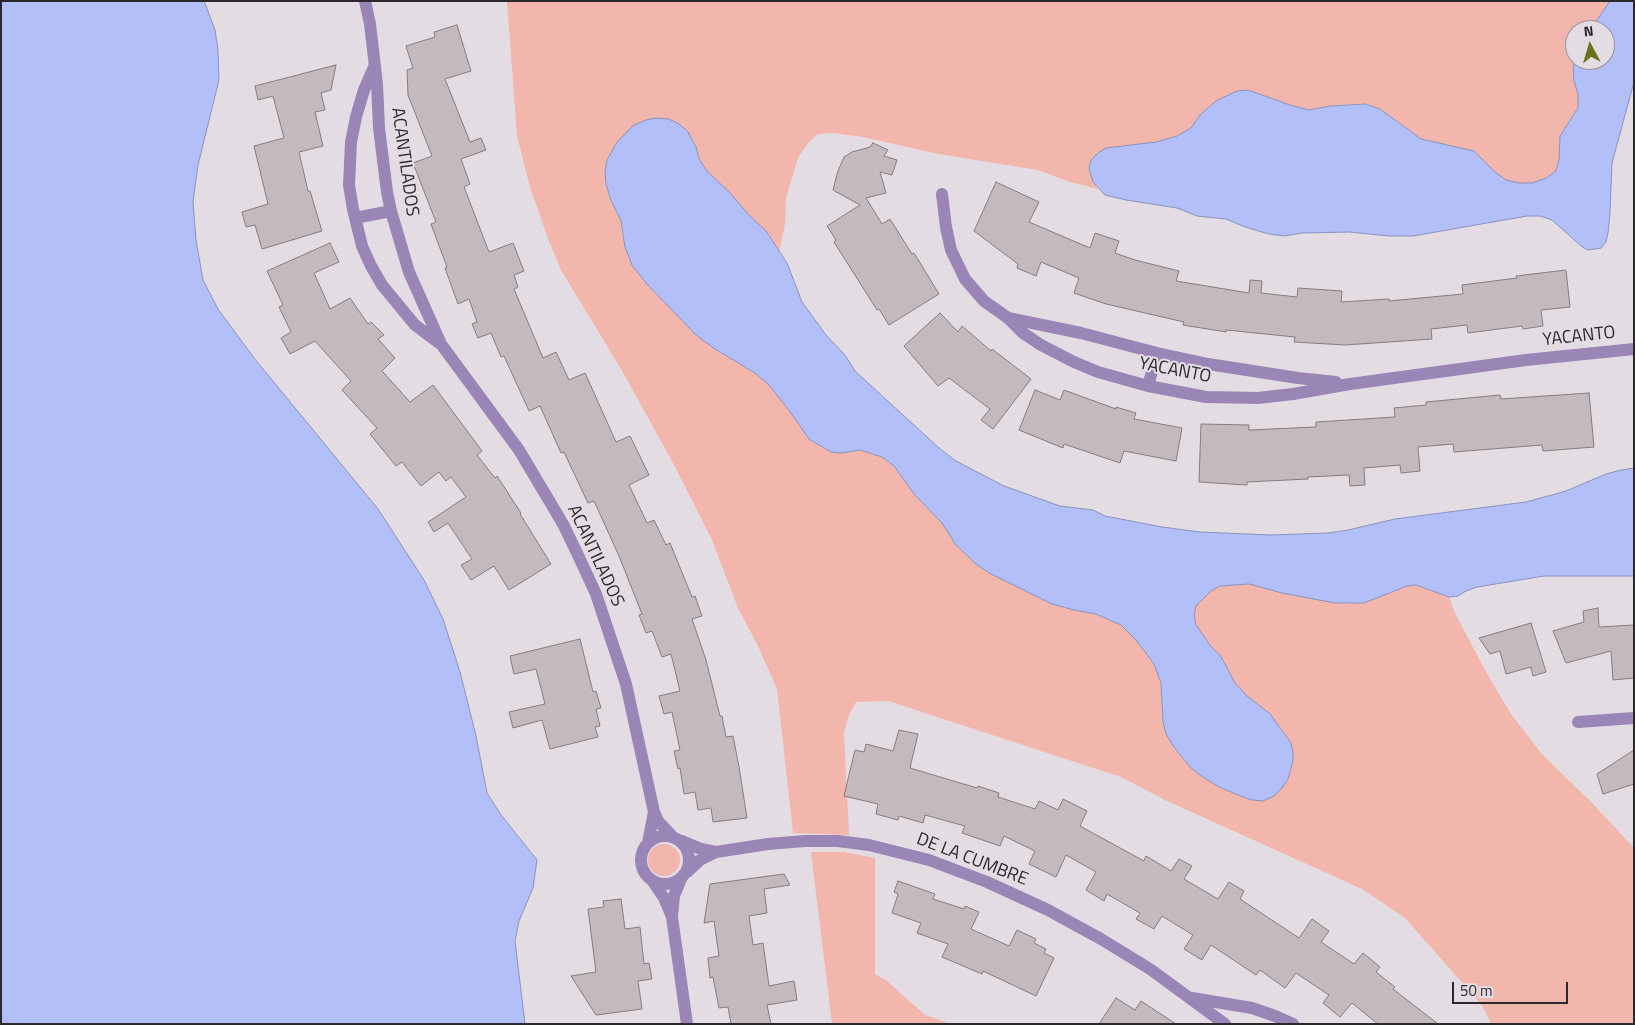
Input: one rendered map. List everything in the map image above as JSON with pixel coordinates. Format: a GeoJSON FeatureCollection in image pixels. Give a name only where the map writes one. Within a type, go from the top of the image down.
{"type":"FeatureCollection","features":[{"type":"Feature","properties":{"kind":"street","name":"ACANTILADOS"},"geometry":{"type":"LineString","coordinates":[[365,1],[375,66],[382,158],[391,211],[410,272],[441,344],[519,450],[555,509],[596,594],[626,684],[654,812]]}},
{"type":"Feature","properties":{"kind":"street","name":"ACANTILADOS"},"geometry":{"type":"LineString","coordinates":[[375,66],[364,90],[351,142],[350,185],[355,218],[362,246],[382,284],[416,325],[441,344]]}},
{"type":"Feature","properties":{"kind":"street","name":"YACANTO"},"geometry":{"type":"LineString","coordinates":[[942,194],[951,250],[958,266],[974,290],[993,309],[1008,318],[1023,333],[1041,345],[1074,362],[1098,372],[1148,386],[1206,397],[1258,398],[1526,360],[1634,349]]}},
{"type":"Feature","properties":{"kind":"street"},"geometry":{"type":"LineString","coordinates":[[355,218],[391,211]]}},
{"type":"Feature","properties":{"kind":"street","name":"YACANTO"},"geometry":{"type":"LineString","coordinates":[[1008,318],[1081,333],[1157,353],[1227,367],[1350,384]]}},
{"type":"Feature","properties":{"kind":"street"},"geometry":{"type":"LineString","coordinates":[[1148,386],[1157,353]]}},
{"type":"Feature","properties":{"kind":"street"},"geometry":{"type":"LineString","coordinates":[[1578,722],[1634,718]]}},
{"type":"Feature","properties":{"kind":"street"},"geometry":{"type":"LineString","coordinates":[[654,812],[658,821],[685,845],[690,858],[674,896],[672,917],[687,1024]]}},
{"type":"Feature","properties":{"kind":"street"},"geometry":{"type":"LineString","coordinates":[[654,812],[648,843],[641,856],[641,863],[646,876],[652,880],[666,884],[674,883],[700,860],[716,852]]}},
{"type":"Feature","properties":{"kind":"street"},"geometry":{"type":"LineString","coordinates":[[648,843],[660,836],[676,839],[701,849],[716,852]]}},
{"type":"Feature","properties":{"kind":"street","name":"DE LA CUMBRE"},"geometry":{"type":"LineString","coordinates":[[716,852],[786,843],[838,841],[886,848],[929,860],[987,882],[1057,915],[1101,939],[1150,969],[1226,1024]]}},
{"type":"Feature","properties":{"kind":"street"},"geometry":{"type":"LineString","coordinates":[[652,880],[664,898],[672,917]]}},
{"type":"Feature","properties":{"kind":"street","name":"DE LA CUMBRE"},"geometry":{"type":"LineString","coordinates":[[1190,997],[1252,1008],[1293,1024]]}},
{"type":"Feature","properties":{"kind":"shaded area"},"geometry":{"type":"Polygon","coordinates":[[[507,1],[1610,1],[1597,20],[1565,20],[1565,70],[1573,70],[1578,94],[1578,108],[1560,136],[1559,160],[1556,171],[1546,178],[1531,183],[1506,180],[1474,151],[1421,139],[1380,109],[1372,106],[1365,104],[1330,106],[1309,110],[1248,90],[1216,101],[1200,115],[1191,128],[1177,136],[1156,142],[1106,148],[1093,182],[1098,189],[1070,182],[1038,170],[938,154],[863,137],[833,133],[818,134],[808,143],[798,158],[786,198],[785,224],[779,252],[766,231],[707,171],[699,159],[696,147],[634,125],[617,142],[607,160],[606,183],[610,198],[621,221],[622,234],[632,265],[646,283],[696,335],[755,373],[769,385],[809,439],[831,452],[841,453],[860,450],[882,457],[894,466],[914,494],[942,522],[956,545],[977,565],[991,574],[1052,604],[1096,614],[1121,625],[1136,640],[1154,664],[1161,683],[1163,721],[1167,734],[1190,767],[1217,786],[1252,800],[1263,801],[1282,788],[1288,779],[1293,761],[1291,743],[1270,714],[1247,696],[1235,683],[1220,655],[1212,648],[1196,625],[1194,616],[1196,606],[1211,591],[1220,586],[1250,584],[1282,593],[1350,604],[1407,586],[1416,585],[1449,597],[1455,613],[1486,672],[1511,714],[1541,753],[1634,848],[1634,1024],[1491,1024],[1482,1005],[1405,918],[1362,889],[1165,800],[1121,777],[888,701],[856,702],[849,715],[844,733],[849,835],[793,833],[777,689],[758,646],[738,608],[712,540],[673,463],[621,369],[561,270],[530,187],[517,136],[507,1]]]}},
{"type":"Feature","properties":{"kind":"shaded area"},"geometry":{"type":"Polygon","coordinates":[[[664,844],[670,845],[675,849],[679,854],[679,866],[675,871],[670,875],[664,876],[658,875],[653,871],[649,866],[648,860],[649,854],[653,849],[658,845],[664,844]]]}},
{"type":"Feature","properties":{"kind":"shaded area"},"geometry":{"type":"Polygon","coordinates":[[[811,852],[844,852],[875,858],[875,974],[887,981],[925,1015],[951,1024],[832,1024],[811,852]]]}},
{"type":"Feature","properties":{"kind":"water"},"geometry":{"type":"Polygon","coordinates":[[[1,1],[204,1],[215,30],[219,80],[198,165],[193,202],[196,240],[203,280],[218,309],[254,358],[378,509],[424,580],[443,619],[460,672],[476,736],[487,793],[501,815],[537,860],[533,888],[519,921],[515,941],[525,1024],[1,1024],[1,1]]]}},
{"type":"Feature","properties":{"kind":"water"},"geometry":{"type":"Polygon","coordinates":[[[1610,1],[1634,1],[1634,82],[1612,163],[1608,233],[1606,242],[1601,248],[1588,250],[1552,220],[1540,216],[1527,216],[1413,236],[1349,232],[1302,233],[1285,236],[1269,234],[1226,219],[1197,216],[1177,208],[1105,195],[1093,182],[1089,168],[1091,160],[1106,148],[1156,142],[1177,136],[1191,128],[1200,115],[1216,101],[1237,91],[1248,90],[1309,110],[1330,106],[1365,104],[1372,106],[1380,109],[1421,139],[1474,151],[1506,180],[1532,183],[1546,178],[1556,171],[1559,160],[1560,136],[1578,108],[1578,94],[1573,70],[1615,70],[1615,20],[1597,20],[1610,1]]]}},
{"type":"Feature","properties":{"kind":"water"},"geometry":{"type":"Polygon","coordinates":[[[656,118],[669,119],[679,124],[688,132],[696,147],[699,159],[707,171],[766,231],[787,263],[802,302],[826,335],[845,355],[855,371],[939,448],[956,461],[1004,486],[1060,506],[1093,510],[1105,516],[1162,527],[1200,532],[1271,535],[1328,533],[1395,519],[1526,502],[1566,491],[1606,474],[1634,468],[1634,576],[1544,576],[1477,587],[1458,596],[1449,597],[1416,585],[1407,586],[1364,603],[1335,603],[1282,593],[1249,584],[1220,586],[1211,591],[1196,606],[1194,616],[1196,625],[1212,648],[1220,655],[1235,683],[1247,696],[1270,714],[1291,743],[1293,761],[1288,779],[1282,788],[1274,796],[1263,801],[1252,800],[1217,786],[1190,767],[1166,734],[1163,721],[1161,683],[1154,664],[1136,640],[1121,625],[1096,614],[1052,604],[991,574],[977,565],[956,545],[942,523],[914,494],[894,466],[882,457],[860,450],[841,453],[831,452],[809,439],[769,385],[755,373],[696,335],[646,283],[632,265],[625,247],[621,221],[610,198],[605,171],[607,160],[617,142],[634,125],[656,118]]]}},
{"type":"Feature","properties":{"kind":"building"},"geometry":{"type":"Polygon","coordinates":[[[457,25],[471,71],[445,79],[470,142],[481,138],[486,150],[461,159],[470,184],[464,187],[489,252],[513,243],[524,271],[514,275],[518,287],[514,289],[543,358],[556,352],[569,380],[585,373],[616,442],[630,436],[649,475],[629,485],[647,523],[654,520],[666,545],[670,543],[692,597],[695,596],[702,616],[692,619],[706,660],[726,737],[733,736],[747,818],[713,822],[711,808],[698,810],[695,792],[684,794],[680,768],[678,769],[674,751],[680,750],[672,712],[664,714],[659,696],[680,691],[671,654],[662,657],[652,631],[646,633],[639,615],[642,614],[619,556],[594,501],[588,503],[564,452],[561,453],[540,406],[529,411],[504,356],[501,357],[491,333],[478,338],[472,324],[477,322],[469,299],[458,304],[431,224],[436,222],[413,163],[432,156],[408,95],[407,70],[413,68],[406,46],[435,37],[434,32],[457,25]]]}},
{"type":"Feature","properties":{"kind":"building"},"geometry":{"type":"Polygon","coordinates":[[[336,65],[331,90],[321,93],[325,110],[315,112],[323,146],[299,152],[308,191],[310,191],[322,231],[262,249],[255,225],[246,227],[242,212],[268,204],[254,146],[284,138],[273,96],[258,100],[255,86],[336,65]]]}},
{"type":"Feature","properties":{"kind":"building"},"geometry":{"type":"Polygon","coordinates":[[[873,143],[888,150],[884,156],[897,160],[892,175],[880,172],[886,193],[866,198],[882,224],[890,219],[939,294],[889,325],[879,309],[877,310],[834,242],[836,240],[827,226],[860,205],[833,190],[844,157],[852,152],[870,147],[873,143]]]}},
{"type":"Feature","properties":{"kind":"building"},"geometry":{"type":"Polygon","coordinates":[[[996,182],[1039,202],[1029,222],[1090,248],[1095,233],[1119,241],[1115,253],[1179,271],[1176,281],[1249,293],[1250,280],[1262,281],[1261,293],[1297,297],[1298,288],[1342,291],[1341,302],[1389,299],[1389,301],[1463,294],[1462,285],[1566,270],[1570,307],[1541,310],[1543,326],[1523,329],[1522,326],[1468,333],[1467,325],[1431,329],[1432,339],[1345,345],[1294,342],[1295,337],[1226,330],[1226,332],[1183,325],[1184,322],[1106,304],[1074,293],[1079,278],[1041,262],[1036,276],[1017,268],[1018,264],[974,231],[996,182]]]}},
{"type":"Feature","properties":{"kind":"building"},"geometry":{"type":"Polygon","coordinates":[[[330,243],[339,262],[314,273],[330,309],[350,298],[368,324],[371,322],[384,335],[378,339],[395,358],[382,371],[410,402],[433,385],[482,451],[477,455],[495,478],[497,476],[551,564],[509,590],[494,566],[471,580],[461,565],[472,559],[448,523],[434,532],[428,522],[466,497],[451,477],[446,481],[439,472],[421,486],[402,462],[396,466],[370,434],[377,428],[342,390],[351,381],[315,341],[290,354],[281,338],[291,332],[279,307],[283,305],[267,271],[330,243]]]}},
{"type":"Feature","properties":{"kind":"building"},"geometry":{"type":"Polygon","coordinates":[[[940,313],[958,332],[962,326],[991,351],[992,349],[1031,379],[993,429],[981,420],[990,409],[949,378],[938,386],[904,346],[940,313]]]}},
{"type":"Feature","properties":{"kind":"building"},"geometry":{"type":"Polygon","coordinates":[[[1035,390],[1060,400],[1064,390],[1116,409],[1116,407],[1136,413],[1134,419],[1182,428],[1176,461],[1124,451],[1120,463],[1064,444],[1063,448],[1019,430],[1035,390]]]}},
{"type":"Feature","properties":{"kind":"building"},"geometry":{"type":"Polygon","coordinates":[[[1589,393],[1594,447],[1543,451],[1542,445],[1454,452],[1453,444],[1418,447],[1420,471],[1401,473],[1400,465],[1364,468],[1365,485],[1350,486],[1349,475],[1247,482],[1247,485],[1199,482],[1201,424],[1249,425],[1249,430],[1316,427],[1316,422],[1395,417],[1394,408],[1426,405],[1426,402],[1500,395],[1501,399],[1589,393]]]}},
{"type":"Feature","properties":{"kind":"building"},"geometry":{"type":"Polygon","coordinates":[[[1598,608],[1599,627],[1634,625],[1634,678],[1613,680],[1611,651],[1566,663],[1553,631],[1584,622],[1583,611],[1598,608]]]}},
{"type":"Feature","properties":{"kind":"building"},"geometry":{"type":"Polygon","coordinates":[[[1531,623],[1546,672],[1533,676],[1531,667],[1506,674],[1500,651],[1490,654],[1479,638],[1531,623]]]}},
{"type":"Feature","properties":{"kind":"building"},"geometry":{"type":"Polygon","coordinates":[[[580,639],[593,692],[596,691],[601,708],[596,709],[600,726],[595,727],[598,737],[550,749],[542,720],[513,728],[509,712],[545,704],[536,669],[514,674],[510,656],[580,639]]]}},
{"type":"Feature","properties":{"kind":"building"},"geometry":{"type":"Polygon","coordinates":[[[899,730],[918,734],[910,768],[977,788],[978,786],[999,793],[998,797],[1035,809],[1039,801],[1058,810],[1063,799],[1087,811],[1080,826],[1144,861],[1146,856],[1171,871],[1179,859],[1192,866],[1184,879],[1218,899],[1229,882],[1244,891],[1240,899],[1299,938],[1312,919],[1329,931],[1321,942],[1354,964],[1363,953],[1380,967],[1376,972],[1395,987],[1393,989],[1438,1024],[1378,1024],[1352,1003],[1340,1017],[1323,1003],[1329,995],[1296,973],[1285,988],[1260,970],[1256,975],[1211,945],[1202,960],[1184,949],[1193,935],[1162,916],[1154,929],[1136,919],[1140,913],[1107,894],[1104,901],[1086,890],[1096,872],[1066,855],[1056,877],[1029,864],[1035,851],[1004,836],[1000,846],[962,833],[965,826],[925,815],[923,823],[899,816],[898,820],[876,814],[878,804],[844,796],[855,750],[864,752],[866,744],[893,751],[899,730]]]}},
{"type":"Feature","properties":{"kind":"building"},"geometry":{"type":"Polygon","coordinates":[[[1634,750],[1634,784],[1603,794],[1597,774],[1634,750]]]}},
{"type":"Feature","properties":{"kind":"building"},"geometry":{"type":"Polygon","coordinates":[[[784,874],[790,885],[764,889],[767,913],[749,916],[753,945],[763,943],[769,986],[794,981],[797,1000],[767,1005],[771,1024],[731,1024],[728,1007],[719,1008],[713,977],[710,978],[708,958],[719,956],[714,921],[704,923],[710,884],[784,874]]]}},
{"type":"Feature","properties":{"kind":"building"},"geometry":{"type":"Polygon","coordinates":[[[898,881],[935,894],[933,899],[964,909],[965,906],[979,912],[971,929],[1009,946],[1017,930],[1036,939],[1034,943],[1046,949],[1044,953],[1054,958],[1036,996],[983,971],[982,974],[942,957],[948,944],[917,933],[921,923],[892,913],[898,894],[894,892],[898,881]]]}},
{"type":"Feature","properties":{"kind":"building"},"geometry":{"type":"Polygon","coordinates":[[[621,899],[625,929],[640,927],[644,964],[649,963],[652,979],[638,981],[642,1009],[596,1015],[571,976],[596,972],[588,909],[604,907],[603,901],[621,899]]]}},
{"type":"Feature","properties":{"kind":"building"},"geometry":{"type":"Polygon","coordinates":[[[1116,998],[1135,1010],[1141,1001],[1176,1024],[1099,1024],[1116,998]]]}}]}
